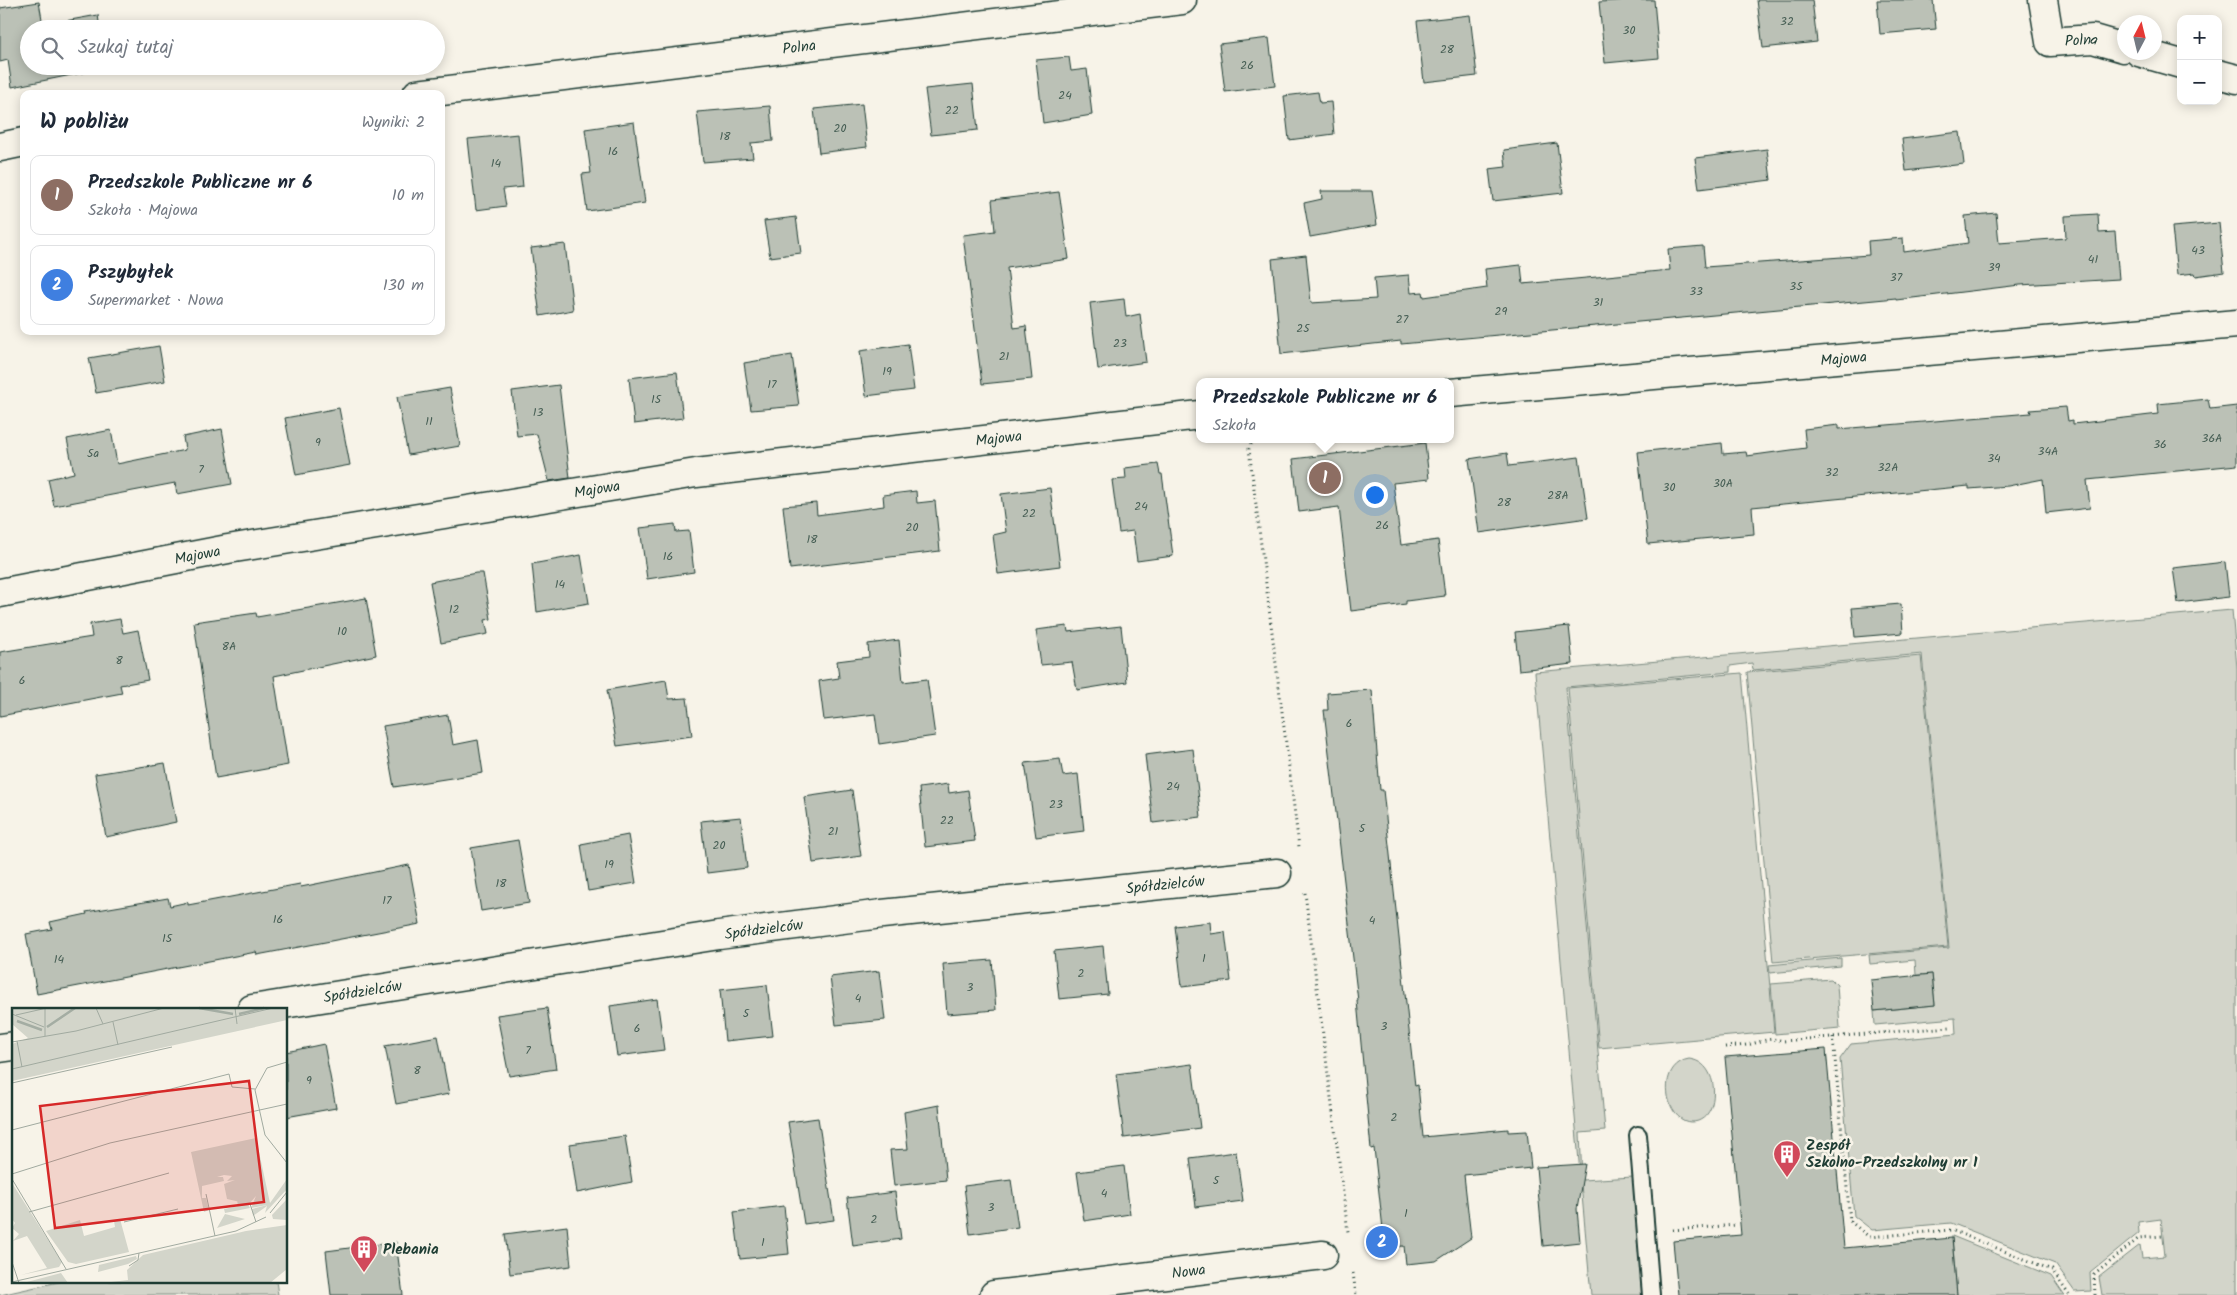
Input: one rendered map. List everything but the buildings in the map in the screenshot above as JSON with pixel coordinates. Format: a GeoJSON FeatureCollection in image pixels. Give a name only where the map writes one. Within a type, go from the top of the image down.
{"type":"FeatureCollection","features":[{"type":"Feature","properties":{"kind":"street","name":"Polna"},"geometry":{"type":"LineString","coordinates":[[445,91],[1182,0]]}},
{"type":"Feature","properties":{"kind":"street","name":"Polna"},"geometry":{"type":"LineString","coordinates":[[2043,0],[2050,42],[2093,40],[2117,46]]}},
{"type":"Feature","properties":{"kind":"street"},"geometry":{"type":"LineString","coordinates":[[2162,59],[2177,63]]}},
{"type":"Feature","properties":{"kind":"street"},"geometry":{"type":"LineString","coordinates":[[2222,75],[2237,79]]}},
{"type":"Feature","properties":{"kind":"street"},"geometry":{"type":"LineString","coordinates":[[0,147],[20,143]]}},
{"type":"Feature","properties":{"kind":"street","name":"Majowa"},"geometry":{"type":"LineString","coordinates":[[1454,393],[2237,324]]}},
{"type":"Feature","properties":{"kind":"street","name":"Majowa"},"geometry":{"type":"LineString","coordinates":[[0,593],[228,549],[696,474],[1196,415]]}},
{"type":"Feature","properties":{"kind":"street","name":"Spółdzielców"},"geometry":{"type":"LineString","coordinates":[[258,1008],[737,933],[882,914],[1277,873]]}},
{"type":"Feature","properties":{"kind":"street","name":"Nowa"},"geometry":{"type":"LineString","coordinates":[[994,1295],[1323,1255]]}},
{"type":"Feature","properties":{"kind":"lane"},"geometry":{"type":"LineString","coordinates":[[1638,1135],[1651,1295]]}},
{"type":"Feature","properties":{"kind":"path"},"geometry":{"type":"LineString","coordinates":[[1725,1047],[1751,1044],[1760,1040],[1776,1038],[1783,1041],[1950,1027]]}},
{"type":"Feature","properties":{"kind":"path"},"geometry":{"type":"LineString","coordinates":[[1833,1037],[1850,1221],[1869,1237],[1952,1230],[2052,1270],[2069,1295]]}},
{"type":"Feature","properties":{"kind":"path"},"geometry":{"type":"LineString","coordinates":[[1666,1234],[1672,1230],[1736,1225]]}},
{"type":"Feature","properties":{"kind":"path"},"geometry":{"type":"LineString","coordinates":[[2095,1295],[2094,1276],[2139,1238],[2163,1236]]}},
{"type":"Feature","properties":{"kind":"shaded area"},"geometry":{"type":"Polygon","coordinates":[[[2232,610],[2237,668],[2237,1295],[2102,1295],[2099,1277],[2140,1245],[2142,1258],[2165,1256],[2161,1219],[2138,1222],[2139,1233],[2090,1273],[2091,1291],[2075,1292],[2055,1264],[1951,1223],[1872,1230],[1854,1216],[1840,1059],[1851,1044],[1956,1034],[1955,1018],[1875,1025],[1874,1011],[1935,1005],[1932,974],[1916,975],[1915,960],[1870,964],[1869,955],[1949,948],[1922,654],[1753,670],[1752,663],[1730,666],[1730,672],[1566,687],[1605,1131],[1580,1133],[1582,1180],[1633,1177],[1642,1295],[1591,1295],[1535,672],[2232,610]]]}},
{"type":"Feature","properties":{"kind":"shaded area"},"geometry":{"type":"Polygon","coordinates":[[[1921,656],[1948,947],[1773,962],[1747,672],[1921,656]]]}},
{"type":"Feature","properties":{"kind":"shaded area"},"geometry":{"type":"Polygon","coordinates":[[[1742,673],[1774,1032],[1599,1048],[1568,688],[1742,673]]]}},
{"type":"Feature","properties":{"kind":"shaded area"},"geometry":{"type":"Polygon","coordinates":[[[1841,958],[1841,966],[1770,973],[1769,965],[1841,958]]]}},
{"type":"Feature","properties":{"kind":"shaded area"},"geometry":{"type":"Polygon","coordinates":[[[1831,979],[1837,985],[1840,1028],[1775,1034],[1771,984],[1831,979]]]}},
{"type":"Feature","properties":{"kind":"shaded area"},"geometry":{"type":"Polygon","coordinates":[[[1689,1059],[1702,1064],[1707,1069],[1712,1082],[1713,1097],[1711,1107],[1709,1112],[1698,1121],[1687,1121],[1678,1116],[1668,1096],[1668,1084],[1671,1073],[1678,1064],[1689,1059]]]}},
{"type":"Feature","properties":{"kind":"shaded area"},"geometry":{"type":"Polygon","coordinates":[[[1952,1236],[2051,1276],[2064,1295],[1957,1295],[1952,1236]]]}},
{"type":"Feature","properties":{"kind":"shaded area"},"geometry":{"type":"Polygon","coordinates":[[[58,1282],[276,1282],[278,1295],[0,1295],[58,1282]]]}},
{"type":"Feature","properties":{"kind":"place","name":"Przedszkole Publiczne nr 6"},"geometry":{"type":"Point","coordinates":[1325,478]}},
{"type":"Feature","properties":{"kind":"place","name":"Zespół Szkolno-Przedszkolny nr 1"},"geometry":{"type":"Point","coordinates":[1787,1178]}},
{"type":"Feature","properties":{"kind":"place","name":"Pszybyłek"},"geometry":{"type":"Point","coordinates":[1382,1242]}},
{"type":"Feature","properties":{"kind":"place","name":"Plebania"},"geometry":{"type":"Point","coordinates":[364,1273]}}]}
